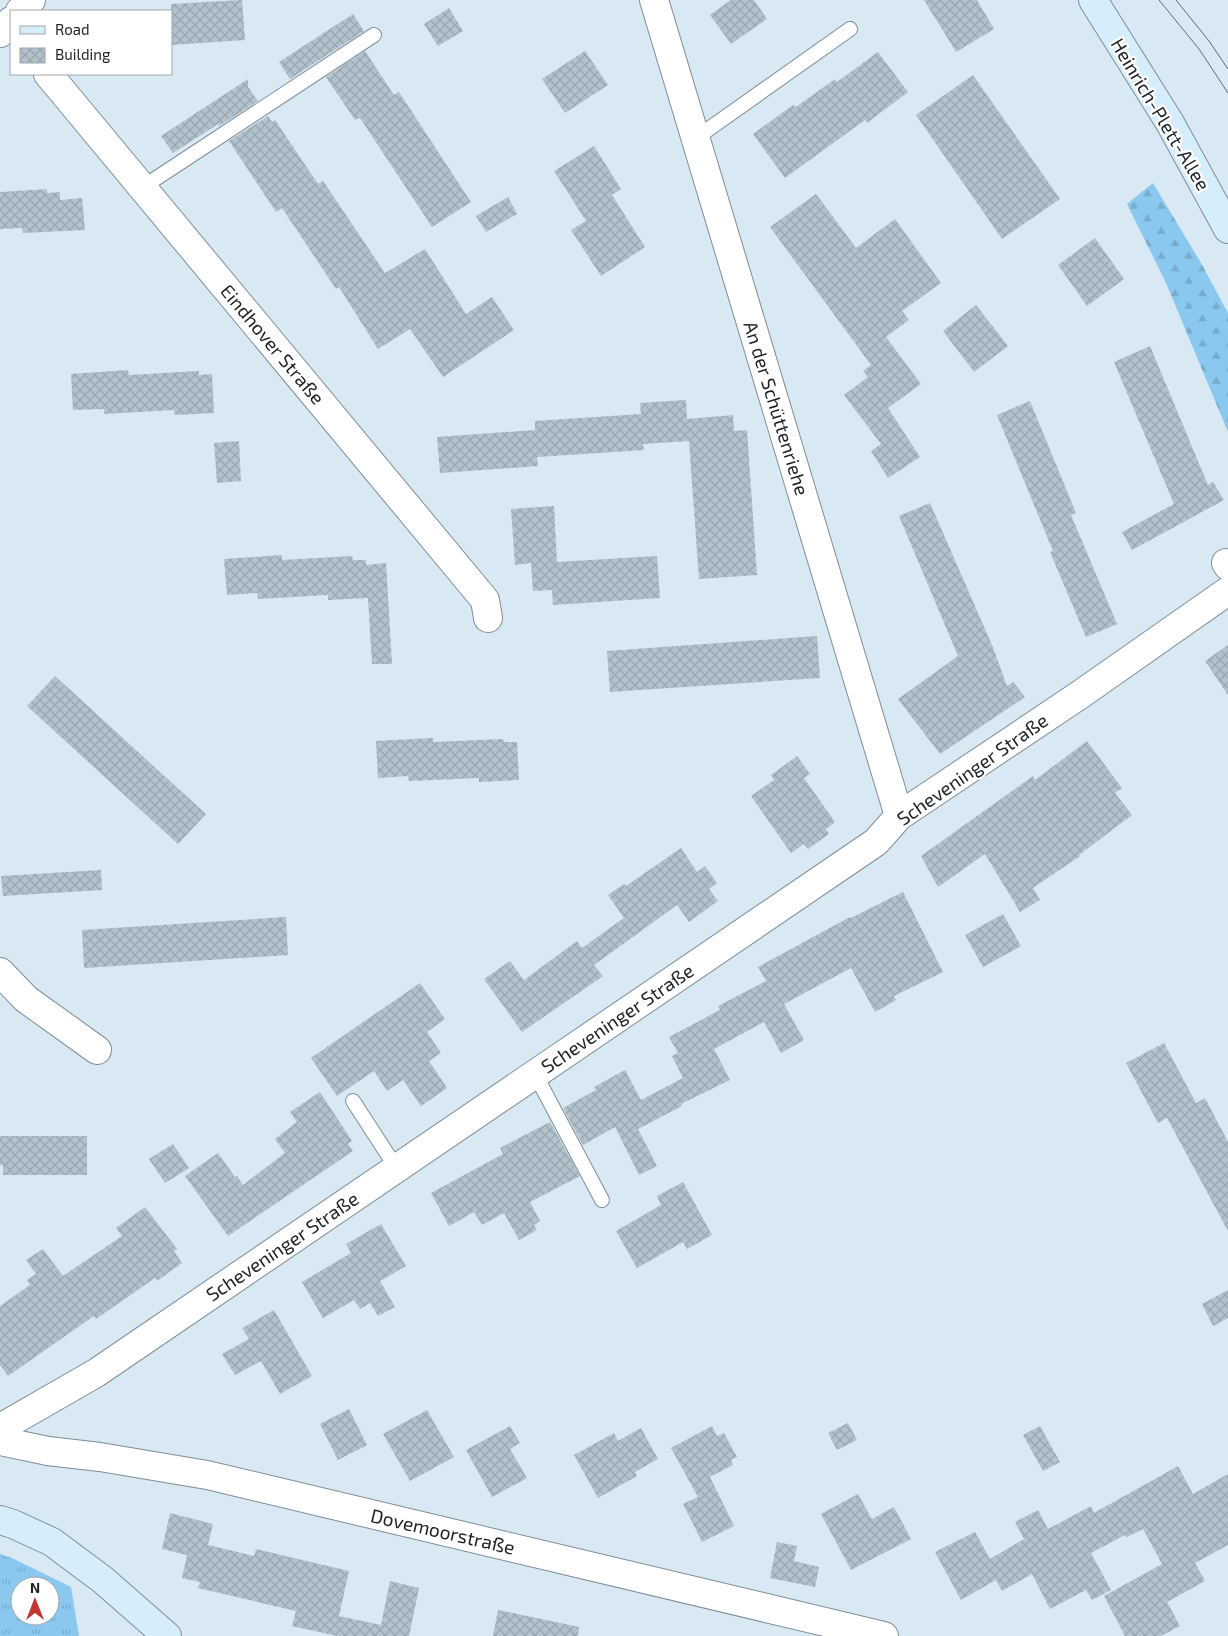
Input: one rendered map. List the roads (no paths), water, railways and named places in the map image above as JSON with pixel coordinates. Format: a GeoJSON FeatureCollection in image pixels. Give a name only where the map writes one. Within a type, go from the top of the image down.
{"type":"FeatureCollection","features":[{"type":"Feature","properties":{"kind":"main road","name":"Heinrich-Plett-Allee"},"geometry":{"type":"LineString","coordinates":[[1093,0],[1170,123],[1228,229]]}},
{"type":"Feature","properties":{"kind":"main road"},"geometry":{"type":"LineString","coordinates":[[0,1520],[52,1542],[103,1580],[167,1636]]}},
{"type":"Feature","properties":{"kind":"street"},"geometry":{"type":"LineString","coordinates":[[22,10],[31,0]]}},
{"type":"Feature","properties":{"kind":"street","name":"An der Schüttenriehe"},"geometry":{"type":"LineString","coordinates":[[654,0],[899,816]]}},
{"type":"Feature","properties":{"kind":"street","name":"Eindhover Straße"},"geometry":{"type":"LineString","coordinates":[[49,75],[485,600],[488,618]]}},
{"type":"Feature","properties":{"kind":"street","name":"Scheveninger Straße"},"geometry":{"type":"LineString","coordinates":[[0,1435],[2,1427],[96,1373],[876,842],[899,816],[1081,694],[1228,591]]}},
{"type":"Feature","properties":{"kind":"street"},"geometry":{"type":"LineString","coordinates":[[0,972],[26,999],[96,1050]]}},
{"type":"Feature","properties":{"kind":"street","name":"Dovemoorstraße"},"geometry":{"type":"LineString","coordinates":[[0,1441],[48,1451],[100,1457],[207,1475],[874,1635]]}},
{"type":"Feature","properties":{"kind":"lane"},"geometry":{"type":"LineString","coordinates":[[696,138],[850,29]]}},
{"type":"Feature","properties":{"kind":"lane"},"geometry":{"type":"LineString","coordinates":[[143,187],[374,35]]}},
{"type":"Feature","properties":{"kind":"lane"},"geometry":{"type":"LineString","coordinates":[[535,1074],[602,1200]]}},
{"type":"Feature","properties":{"kind":"lane"},"geometry":{"type":"LineString","coordinates":[[353,1100],[397,1169]]}},
{"type":"Feature","properties":{"kind":"tram line"},"geometry":{"type":"LineString","coordinates":[[1159,0],[1199,49],[1228,93]]}},
{"type":"Feature","properties":{"kind":"tram line"},"geometry":{"type":"LineString","coordinates":[[1176,0],[1209,41],[1228,69]]}}]}
